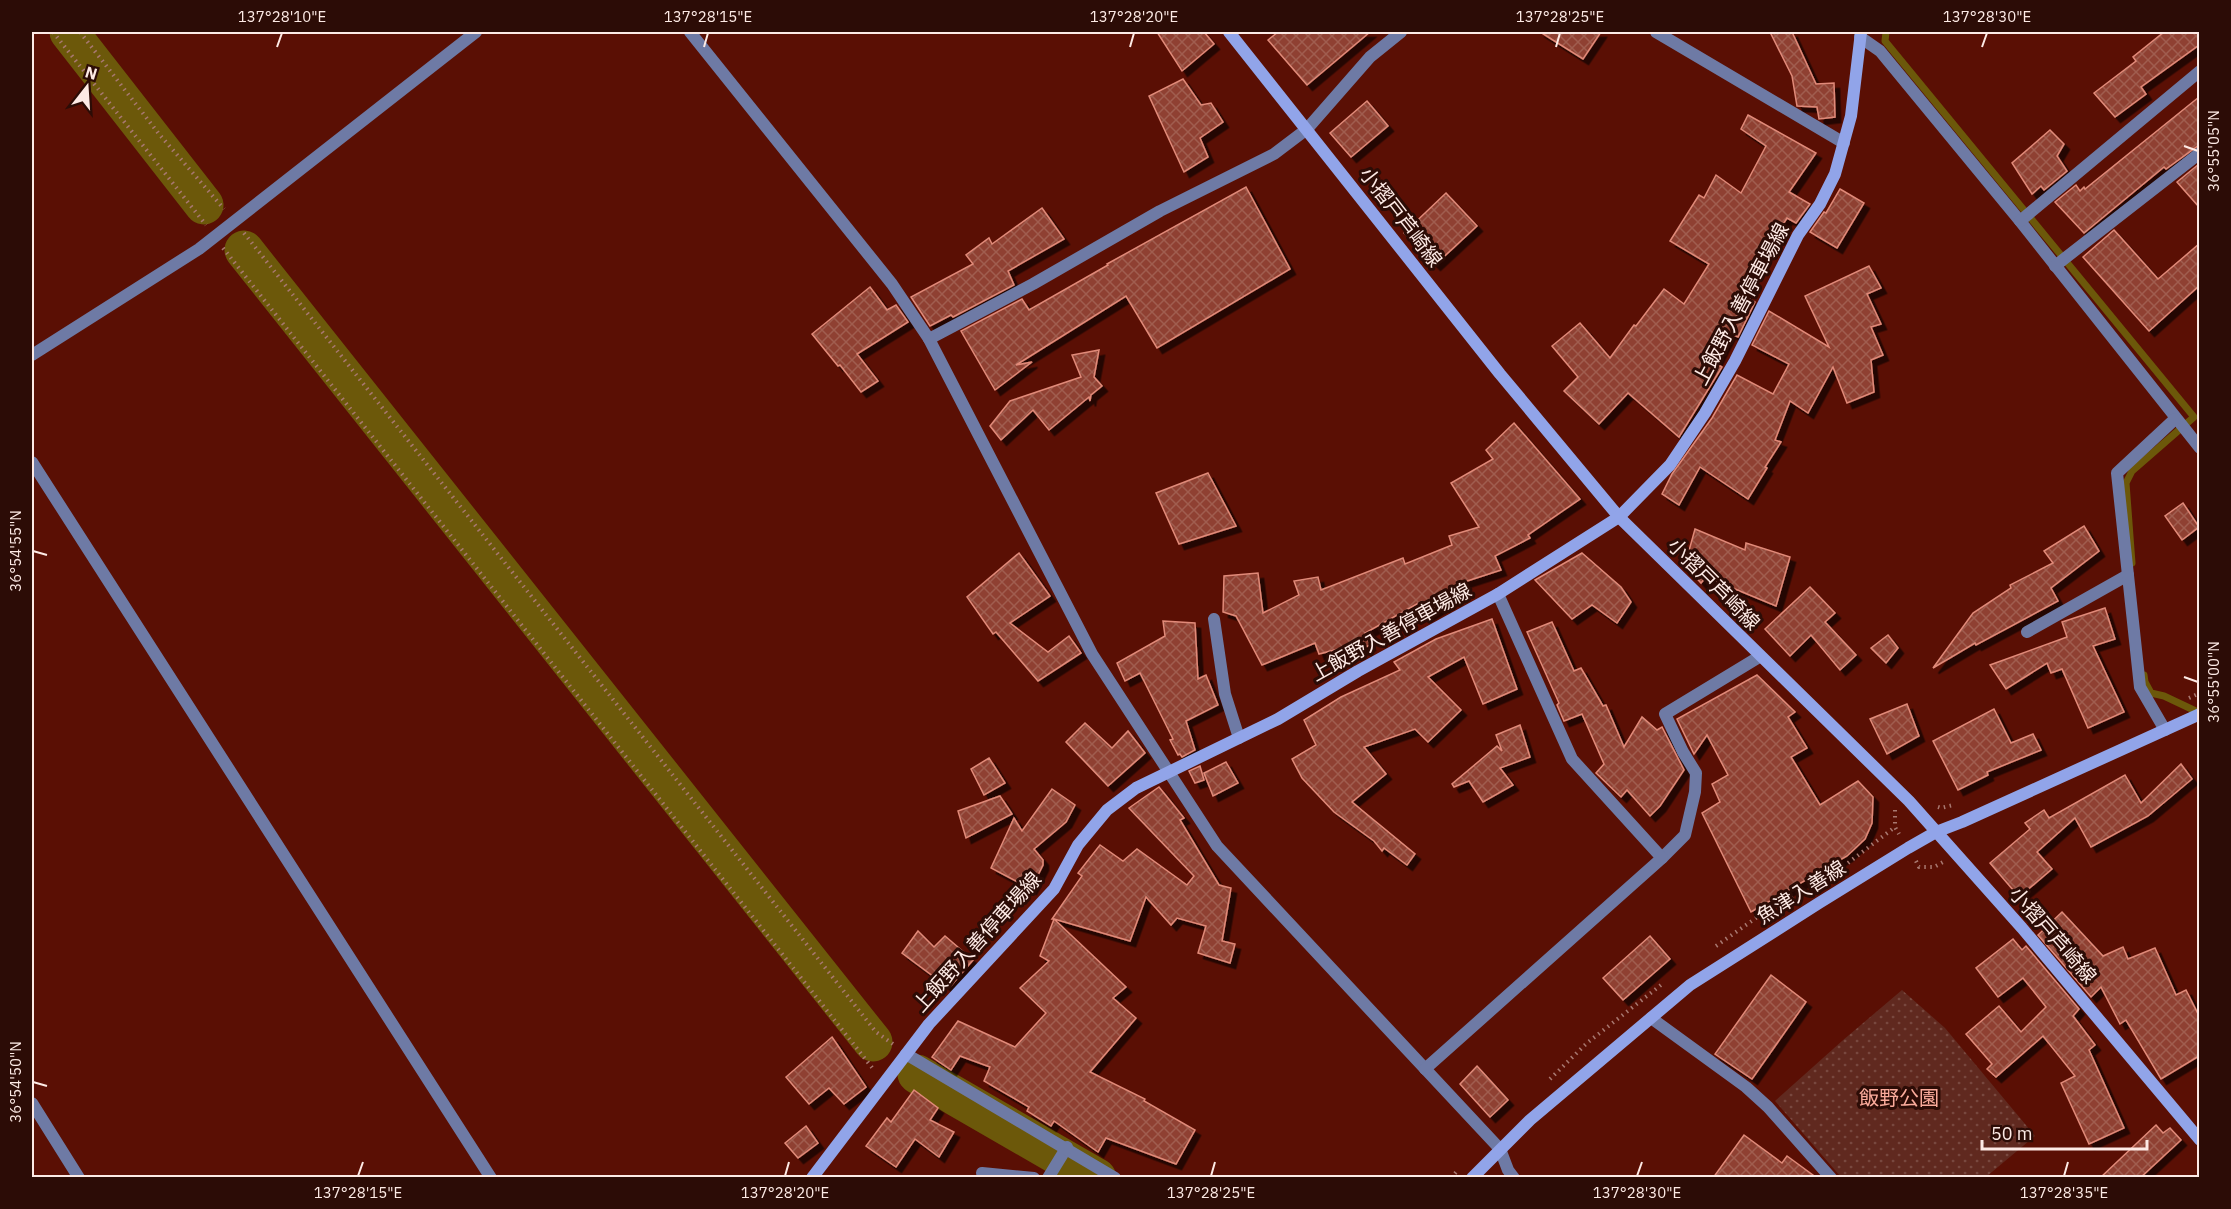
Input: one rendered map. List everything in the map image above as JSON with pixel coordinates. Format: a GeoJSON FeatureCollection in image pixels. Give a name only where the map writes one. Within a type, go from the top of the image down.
{"type":"FeatureCollection","features":[{"type":"Feature","properties":{"kind":"main road","name":"小摺戸芦崎線"},"geometry":{"type":"LineString","coordinates":[[1229,32],[1500,374],[1618,517],[1909,801],[2022,928],[2199,1140]]}},
{"type":"Feature","properties":{"kind":"main road","name":"上飯野入善停車場線"},"geometry":{"type":"LineString","coordinates":[[812,1178],[929,1024],[1054,889],[1078,844],[1107,810],[1136,788],[1278,719],[1358,671],[1498,594],[1618,517],[1670,465],[1705,413],[1735,361],[1798,235],[1820,204],[1835,174],[1851,116],[1861,34]]}},
{"type":"Feature","properties":{"kind":"main road","name":"魚津入善線"},"geometry":{"type":"LineString","coordinates":[[1472,1178],[1530,1120],[1690,985],[1936,832],[2199,714]]}},
{"type":"Feature","properties":{"kind":"street"},"geometry":{"type":"LineString","coordinates":[[32,355],[199,249],[476,32]]}},
{"type":"Feature","properties":{"kind":"street"},"geometry":{"type":"LineString","coordinates":[[690,32],[892,284],[929,339],[1092,654],[1217,846],[1500,1149],[1508,1170],[1514,1178]]}},
{"type":"Feature","properties":{"kind":"street"},"geometry":{"type":"LineString","coordinates":[[929,339],[1033,284],[1160,211],[1274,154],[1306,129],[1370,57],[1401,32]]}},
{"type":"Feature","properties":{"kind":"street"},"geometry":{"type":"LineString","coordinates":[[1656,32],[1844,143]]}},
{"type":"Feature","properties":{"kind":"street"},"geometry":{"type":"LineString","coordinates":[[1861,34],[1880,51],[2020,221],[2199,448]]}},
{"type":"Feature","properties":{"kind":"street"},"geometry":{"type":"LineString","coordinates":[[2020,221],[2199,71]]}},
{"type":"Feature","properties":{"kind":"street"},"geometry":{"type":"LineString","coordinates":[[2055,266],[2199,153]]}},
{"type":"Feature","properties":{"kind":"street"},"geometry":{"type":"LineString","coordinates":[[2165,730],[2140,687],[2117,473],[2175,419]]}},
{"type":"Feature","properties":{"kind":"street"},"geometry":{"type":"LineString","coordinates":[[32,462],[491,1178]]}},
{"type":"Feature","properties":{"kind":"street"},"geometry":{"type":"LineString","coordinates":[[2028,632],[2128,575]]}},
{"type":"Feature","properties":{"kind":"street"},"geometry":{"type":"LineString","coordinates":[[1498,594],[1572,759],[1662,858]]}},
{"type":"Feature","properties":{"kind":"street"},"geometry":{"type":"LineString","coordinates":[[1214,619],[1226,694],[1239,738]]}},
{"type":"Feature","properties":{"kind":"street"},"geometry":{"type":"LineString","coordinates":[[1425,1069],[1685,835],[1695,792],[1696,773],[1665,714],[1759,657]]}},
{"type":"Feature","properties":{"kind":"street"},"geometry":{"type":"LineString","coordinates":[[1651,1018],[1746,1087],[1768,1107],[1831,1178]]}},
{"type":"Feature","properties":{"kind":"street"},"geometry":{"type":"LineString","coordinates":[[906,1054],[1067,1147],[1115,1178]]}},
{"type":"Feature","properties":{"kind":"street"},"geometry":{"type":"LineString","coordinates":[[32,1103],[79,1178]]}},
{"type":"Feature","properties":{"kind":"street"},"geometry":{"type":"LineString","coordinates":[[1048,1178],[1067,1147]]}},
{"type":"Feature","properties":{"kind":"street"},"geometry":{"type":"LineString","coordinates":[[982,1173],[1034,1178]]}},
{"type":"Feature","properties":{"kind":"path"},"geometry":{"type":"LineString","coordinates":[[53,32],[884,1082]]}},
{"type":"Feature","properties":{"kind":"path"},"geometry":{"type":"LineString","coordinates":[[80,32],[159,134],[235,221],[876,1032],[906,1054]]}},
{"type":"Feature","properties":{"kind":"green space","name":"飯野公園"},"geometry":{"type":"Polygon","coordinates":[[[1902,990],[1945,1028],[2035,1136],[1986,1177],[1841,1177],[1775,1101],[1902,990]]]}},
{"type":"Feature","properties":{"kind":"building"},"geometry":{"type":"Polygon","coordinates":[[[1157,32],[1204,32],[1214,44],[1182,71],[1157,32]]]}},
{"type":"Feature","properties":{"kind":"building"},"geometry":{"type":"Polygon","coordinates":[[[1278,32],[1370,32],[1307,85],[1268,40],[1278,32]]]}},
{"type":"Feature","properties":{"kind":"building"},"geometry":{"type":"Polygon","coordinates":[[[1540,32],[1601,32],[1583,59],[1540,32]]]}},
{"type":"Feature","properties":{"kind":"building"},"geometry":{"type":"Polygon","coordinates":[[[1770,32],[1792,32],[1816,84],[1834,83],[1835,117],[1819,119],[1817,107],[1797,106],[1792,76],[1770,32]]]}},
{"type":"Feature","properties":{"kind":"building"},"geometry":{"type":"Polygon","coordinates":[[[2164,32],[2199,32],[2199,45],[2141,87],[2146,94],[2115,117],[2094,93],[2136,61],[2133,57],[2164,32]]]}},
{"type":"Feature","properties":{"kind":"building"},"geometry":{"type":"Polygon","coordinates":[[[1183,79],[1201,105],[1211,103],[1223,122],[1200,138],[1208,157],[1184,172],[1149,96],[1183,79]]]}},
{"type":"Feature","properties":{"kind":"building"},"geometry":{"type":"Polygon","coordinates":[[[2199,97],[2199,145],[2166,169],[2164,167],[2084,233],[2055,202],[2076,185],[2080,191],[2084,187],[2085,189],[2199,97]]]}},
{"type":"Feature","properties":{"kind":"building"},"geometry":{"type":"Polygon","coordinates":[[[1367,101],[1388,126],[1351,157],[1330,133],[1367,101]]]}},
{"type":"Feature","properties":{"kind":"building"},"geometry":{"type":"Polygon","coordinates":[[[1748,115],[1816,153],[1789,192],[1810,204],[1796,223],[1787,218],[1745,284],[1750,287],[1744,296],[1755,302],[1738,337],[1730,333],[1715,363],[1722,367],[1679,437],[1628,393],[1599,424],[1564,391],[1578,377],[1552,346],[1580,323],[1610,358],[1664,289],[1684,304],[1709,264],[1670,241],[1699,195],[1704,198],[1716,175],[1741,193],[1766,146],[1741,129],[1748,115]]]}},
{"type":"Feature","properties":{"kind":"building"},"geometry":{"type":"Polygon","coordinates":[[[2050,130],[2064,144],[2057,156],[2067,171],[2044,190],[2041,186],[2032,194],[2012,163],[2050,130]]]}},
{"type":"Feature","properties":{"kind":"building"},"geometry":{"type":"Polygon","coordinates":[[[2199,164],[2199,207],[2177,182],[2199,164]]]}},
{"type":"Feature","properties":{"kind":"building"},"geometry":{"type":"Polygon","coordinates":[[[1246,187],[1290,269],[1157,348],[1126,296],[1016,365],[1032,362],[995,390],[961,331],[1022,299],[1029,310],[1246,187]]]}},
{"type":"Feature","properties":{"kind":"building"},"geometry":{"type":"Polygon","coordinates":[[[1840,189],[1864,203],[1837,248],[1810,232],[1824,212],[1826,213],[1840,189]]]}},
{"type":"Feature","properties":{"kind":"building"},"geometry":{"type":"Polygon","coordinates":[[[1446,193],[1477,226],[1435,265],[1404,233],[1446,193]]]}},
{"type":"Feature","properties":{"kind":"building"},"geometry":{"type":"Polygon","coordinates":[[[1042,208],[1064,239],[1008,271],[1014,285],[953,317],[951,315],[930,326],[911,297],[973,264],[966,255],[989,238],[992,244],[1042,208]]]}},
{"type":"Feature","properties":{"kind":"building"},"geometry":{"type":"Polygon","coordinates":[[[2114,230],[2158,279],[2199,244],[2199,286],[2149,331],[2083,257],[2114,230]]]}},
{"type":"Feature","properties":{"kind":"building"},"geometry":{"type":"Polygon","coordinates":[[[1869,266],[1881,288],[1867,294],[1881,324],[1871,327],[1883,355],[1871,360],[1874,392],[1847,403],[1833,367],[1808,413],[1790,401],[1775,440],[1781,442],[1748,499],[1700,467],[1679,505],[1662,494],[1672,474],[1712,418],[1737,375],[1773,394],[1789,364],[1752,345],[1769,311],[1829,347],[1805,296],[1869,266]]]}},
{"type":"Feature","properties":{"kind":"building"},"geometry":{"type":"Polygon","coordinates":[[[870,287],[887,310],[896,305],[908,322],[857,354],[878,381],[861,392],[812,334],[870,287]]]}},
{"type":"Feature","properties":{"kind":"building"},"geometry":{"type":"Polygon","coordinates":[[[1099,350],[1094,377],[1102,386],[1091,395],[1090,401],[1089,397],[1049,430],[1033,410],[1001,440],[990,426],[1010,401],[1081,377],[1072,355],[1099,350]]]}},
{"type":"Feature","properties":{"kind":"building"},"geometry":{"type":"Polygon","coordinates":[[[1514,423],[1580,499],[1528,535],[1530,538],[1495,556],[1501,570],[1458,584],[1462,594],[1428,615],[1422,601],[1365,633],[1370,645],[1352,653],[1350,646],[1319,654],[1315,643],[1262,665],[1236,616],[1223,612],[1224,576],[1258,573],[1263,613],[1299,595],[1294,581],[1318,577],[1321,590],[1403,558],[1405,564],[1452,545],[1449,536],[1479,527],[1451,483],[1493,459],[1486,450],[1514,423]]]}},
{"type":"Feature","properties":{"kind":"building"},"geometry":{"type":"Polygon","coordinates":[[[1208,473],[1236,526],[1179,544],[1156,493],[1208,473]]]}},
{"type":"Feature","properties":{"kind":"building"},"geometry":{"type":"Polygon","coordinates":[[[2183,503],[2199,527],[2182,540],[2165,516],[2183,503]]]}},
{"type":"Feature","properties":{"kind":"building"},"geometry":{"type":"Polygon","coordinates":[[[2084,526],[2099,551],[2051,588],[2058,601],[1976,645],[1975,643],[1933,668],[1973,613],[2011,588],[2010,585],[2053,563],[2044,551],[2084,526]]]}},
{"type":"Feature","properties":{"kind":"building"},"geometry":{"type":"Polygon","coordinates":[[[1695,529],[1745,550],[1746,543],[1790,557],[1776,606],[1706,577],[1701,583],[1685,565],[1695,529]]]}},
{"type":"Feature","properties":{"kind":"building"},"geometry":{"type":"Polygon","coordinates":[[[1019,553],[1050,596],[1010,623],[1048,652],[1069,636],[1081,653],[1038,681],[996,632],[993,634],[967,597],[1019,553]]]}},
{"type":"Feature","properties":{"kind":"building"},"geometry":{"type":"Polygon","coordinates":[[[1582,553],[1621,587],[1631,602],[1617,623],[1592,605],[1572,619],[1535,580],[1582,553]]]}},
{"type":"Feature","properties":{"kind":"building"},"geometry":{"type":"Polygon","coordinates":[[[1810,587],[1835,613],[1825,622],[1856,655],[1840,670],[1811,635],[1790,656],[1765,629],[1810,587]]]}},
{"type":"Feature","properties":{"kind":"building"},"geometry":{"type":"Polygon","coordinates":[[[2105,608],[2115,639],[2093,646],[2124,712],[2088,728],[2062,669],[2051,673],[2047,663],[2006,689],[1990,665],[2067,637],[2062,622],[2105,608]]]}},
{"type":"Feature","properties":{"kind":"building"},"geometry":{"type":"Polygon","coordinates":[[[1492,619],[1517,689],[1483,704],[1464,657],[1428,677],[1461,710],[1428,742],[1415,729],[1364,747],[1386,774],[1352,802],[1415,854],[1407,865],[1384,848],[1382,851],[1374,841],[1334,812],[1302,778],[1292,759],[1316,745],[1304,720],[1341,697],[1400,670],[1394,662],[1436,639],[1492,619]]]}},
{"type":"Feature","properties":{"kind":"building"},"geometry":{"type":"Polygon","coordinates":[[[1163,621],[1195,623],[1198,679],[1206,675],[1218,705],[1186,721],[1195,750],[1182,757],[1178,755],[1170,740],[1173,739],[1140,673],[1125,681],[1117,663],[1165,636],[1163,621]]]}},
{"type":"Feature","properties":{"kind":"building"},"geometry":{"type":"Polygon","coordinates":[[[1552,622],[1574,671],[1581,668],[1603,706],[1606,705],[1624,747],[1642,717],[1657,730],[1662,727],[1684,770],[1660,806],[1650,816],[1627,790],[1621,797],[1596,773],[1604,764],[1582,714],[1564,721],[1557,705],[1559,703],[1527,632],[1552,622]]]}},
{"type":"Feature","properties":{"kind":"building"},"geometry":{"type":"Polygon","coordinates":[[[1888,635],[1898,648],[1886,663],[1871,648],[1888,635]]]}},
{"type":"Feature","properties":{"kind":"building"},"geometry":{"type":"Polygon","coordinates":[[[1757,675],[1795,712],[1788,717],[1807,748],[1791,757],[1820,805],[1858,781],[1873,797],[1872,823],[1865,839],[1847,856],[1751,912],[1702,813],[1720,802],[1712,784],[1728,775],[1707,735],[1694,754],[1677,719],[1757,675]]]}},
{"type":"Feature","properties":{"kind":"building"},"geometry":{"type":"Polygon","coordinates":[[[1907,704],[1919,736],[1887,754],[1870,719],[1907,704]]]}},
{"type":"Feature","properties":{"kind":"building"},"geometry":{"type":"Polygon","coordinates":[[[1994,709],[2011,743],[2033,734],[2041,750],[1987,772],[1988,775],[1958,790],[1933,741],[1994,709]]]}},
{"type":"Feature","properties":{"kind":"building"},"geometry":{"type":"Polygon","coordinates":[[[1085,723],[1112,748],[1128,731],[1145,753],[1108,786],[1066,742],[1085,723]]]}},
{"type":"Feature","properties":{"kind":"building"},"geometry":{"type":"Polygon","coordinates":[[[1520,725],[1530,757],[1500,768],[1513,785],[1483,802],[1469,781],[1454,787],[1452,784],[1497,746],[1502,751],[1496,735],[1520,725]]]}},
{"type":"Feature","properties":{"kind":"building"},"geometry":{"type":"Polygon","coordinates":[[[989,758],[1005,783],[984,795],[971,769],[989,758]]]}},
{"type":"Feature","properties":{"kind":"building"},"geometry":{"type":"Polygon","coordinates":[[[1226,762],[1238,783],[1213,796],[1204,773],[1226,762]]]}},
{"type":"Feature","properties":{"kind":"building"},"geometry":{"type":"Polygon","coordinates":[[[2181,764],[2192,779],[2148,816],[2091,847],[2075,818],[2037,852],[2052,869],[2019,897],[1990,863],[2030,829],[2025,823],[2044,810],[2049,818],[2125,775],[2141,803],[2181,764]]]}},
{"type":"Feature","properties":{"kind":"building"},"geometry":{"type":"Polygon","coordinates":[[[1200,766],[1204,780],[1195,783],[1189,771],[1200,766]]]}},
{"type":"Feature","properties":{"kind":"building"},"geometry":{"type":"Polygon","coordinates":[[[1159,787],[1184,818],[1180,820],[1219,885],[1231,888],[1222,941],[1235,944],[1230,963],[1198,953],[1206,926],[1177,918],[1171,925],[1146,897],[1130,941],[1052,919],[1082,876],[1078,873],[1100,845],[1123,861],[1137,849],[1187,885],[1194,876],[1129,808],[1159,787]]]}},
{"type":"Feature","properties":{"kind":"building"},"geometry":{"type":"Polygon","coordinates":[[[1052,789],[1075,805],[1066,822],[1034,849],[1043,860],[1043,865],[1031,889],[991,868],[1014,818],[1022,831],[1052,789]]]}},
{"type":"Feature","properties":{"kind":"building"},"geometry":{"type":"Polygon","coordinates":[[[1000,796],[1012,814],[966,838],[958,811],[1000,796]]]}},
{"type":"Feature","properties":{"kind":"building"},"geometry":{"type":"Polygon","coordinates":[[[2062,912],[2103,956],[2123,947],[2128,959],[2155,948],[2176,995],[2186,990],[2199,1016],[2199,1056],[2161,1079],[2126,1020],[2120,1024],[2101,987],[2091,997],[2038,935],[2062,912]]]}},
{"type":"Feature","properties":{"kind":"building"},"geometry":{"type":"Polygon","coordinates":[[[1054,919],[1126,987],[1113,998],[1136,1018],[1090,1072],[1145,1099],[1144,1101],[1195,1130],[1176,1164],[1106,1138],[1098,1152],[1054,1121],[1051,1126],[1027,1111],[1029,1107],[984,1081],[990,1067],[960,1056],[951,1070],[932,1057],[958,1021],[1015,1047],[1046,1013],[1020,988],[1049,961],[1040,956],[1054,919]]]}},
{"type":"Feature","properties":{"kind":"building"},"geometry":{"type":"Polygon","coordinates":[[[918,931],[934,947],[945,936],[973,960],[949,988],[902,953],[918,931]]]}},
{"type":"Feature","properties":{"kind":"building"},"geometry":{"type":"Polygon","coordinates":[[[1650,936],[1670,959],[1623,1000],[1603,978],[1650,936]]]}},
{"type":"Feature","properties":{"kind":"building"},"geometry":{"type":"Polygon","coordinates":[[[2013,939],[2022,950],[2026,946],[2079,1009],[2073,1016],[2095,1045],[2089,1050],[2124,1128],[2089,1144],[2061,1083],[2075,1076],[2043,1036],[1996,1077],[1987,1069],[1992,1064],[1966,1034],[1999,1006],[2021,1032],[2046,1007],[2023,978],[1998,997],[1976,968],[2013,939]]]}},
{"type":"Feature","properties":{"kind":"building"},"geometry":{"type":"Polygon","coordinates":[[[1771,975],[1806,1002],[1752,1079],[1715,1054],[1771,975]]]}},
{"type":"Feature","properties":{"kind":"building"},"geometry":{"type":"Polygon","coordinates":[[[832,1037],[866,1087],[844,1104],[829,1088],[809,1104],[786,1077],[832,1037]]]}},
{"type":"Feature","properties":{"kind":"building"},"geometry":{"type":"Polygon","coordinates":[[[1477,1066],[1508,1100],[1490,1117],[1460,1084],[1477,1066]]]}},
{"type":"Feature","properties":{"kind":"building"},"geometry":{"type":"Polygon","coordinates":[[[914,1090],[938,1108],[930,1120],[954,1132],[939,1157],[915,1139],[896,1167],[866,1146],[887,1118],[891,1122],[914,1090]]]}},
{"type":"Feature","properties":{"kind":"building"},"geometry":{"type":"Polygon","coordinates":[[[2156,1125],[2163,1133],[2170,1128],[2181,1140],[2140,1178],[2100,1178],[2156,1125]]]}},
{"type":"Feature","properties":{"kind":"building"},"geometry":{"type":"Polygon","coordinates":[[[806,1126],[818,1143],[798,1158],[785,1143],[806,1126]]]}},
{"type":"Feature","properties":{"kind":"building"},"geometry":{"type":"Polygon","coordinates":[[[1744,1135],[1782,1163],[1787,1156],[1817,1178],[1713,1178],[1744,1135]]]}},
{"type":"Feature","properties":{"kind":"waterway"},"geometry":{"type":"LineString","coordinates":[[69,32],[204,205]]}},
{"type":"Feature","properties":{"kind":"waterway"},"geometry":{"type":"LineString","coordinates":[[1886,32],[1885,41],[2194,417],[2132,471],[2126,483],[2132,563]]}},
{"type":"Feature","properties":{"kind":"waterway"},"geometry":{"type":"LineString","coordinates":[[244,250],[873,1042]]}},
{"type":"Feature","properties":{"kind":"waterway"},"geometry":{"type":"LineString","coordinates":[[2144,675],[2151,693],[2164,696],[2200,713]]}},
{"type":"Feature","properties":{"kind":"waterway"},"geometry":{"type":"LineString","coordinates":[[917,1074],[1097,1178]]}}]}
